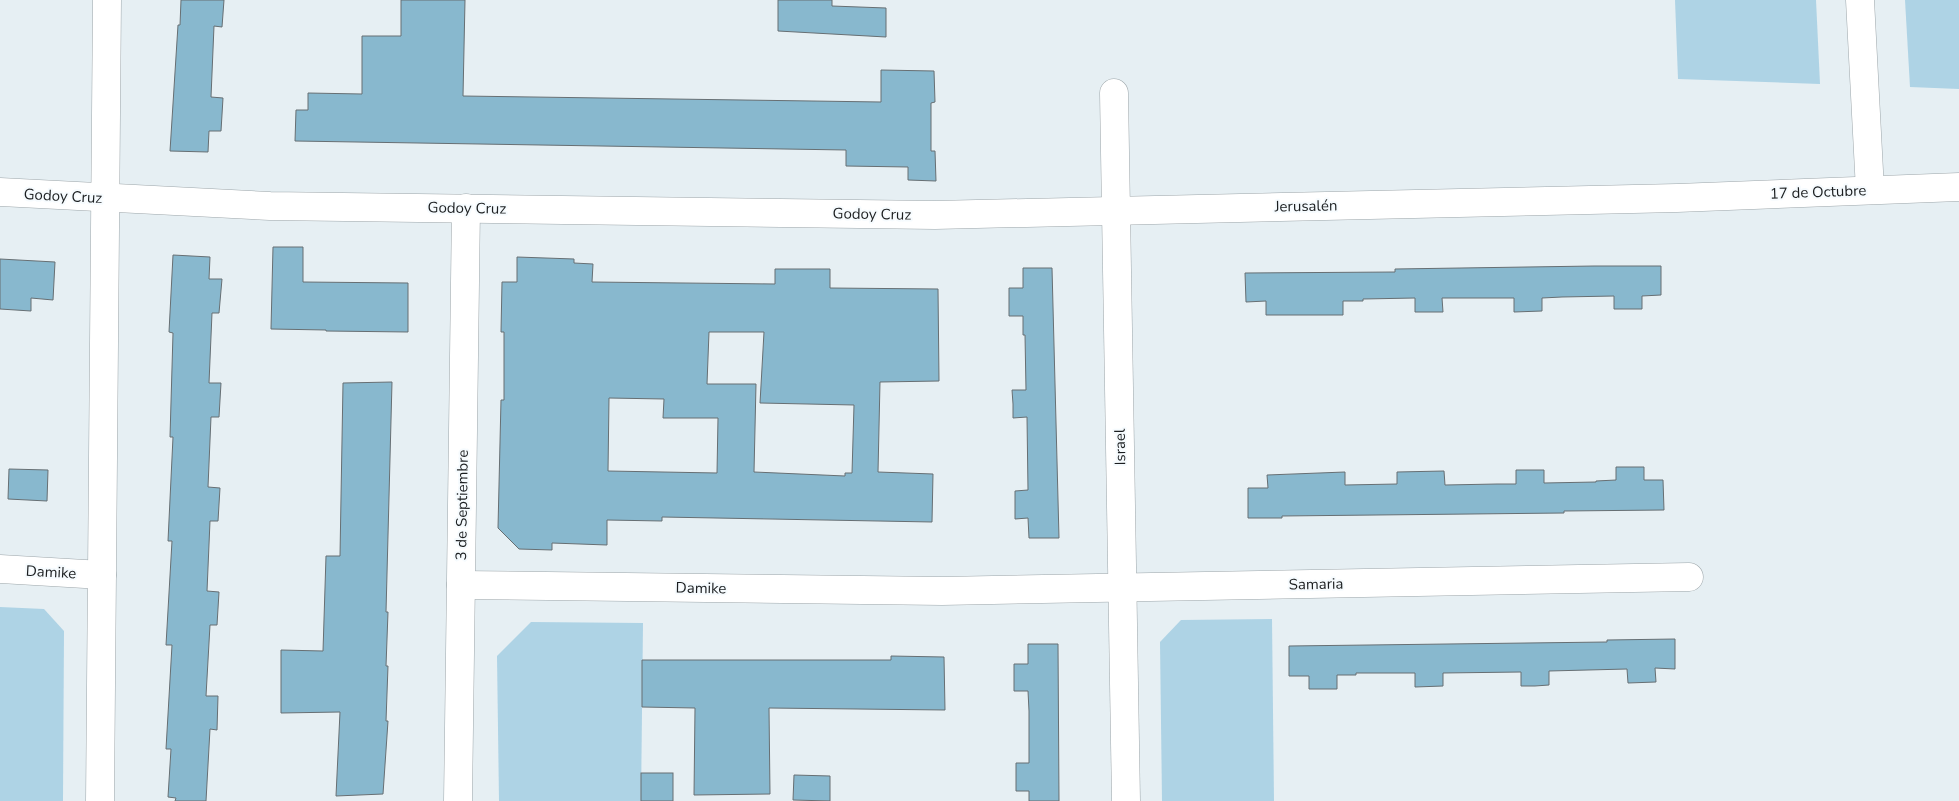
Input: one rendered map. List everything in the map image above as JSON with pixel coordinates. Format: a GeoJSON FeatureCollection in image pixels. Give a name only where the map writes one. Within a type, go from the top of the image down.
{"type":"FeatureCollection","features":[{"type":"Feature","properties":{"kind":"street"},"geometry":{"type":"LineString","coordinates":[[100,801],[107,0]]}},
{"type":"Feature","properties":{"kind":"street"},"geometry":{"type":"LineString","coordinates":[[1860,0],[1870,190]]}},
{"type":"Feature","properties":{"kind":"street","name":"Israel"},"geometry":{"type":"LineString","coordinates":[[1114,93],[1126,801]]}},
{"type":"Feature","properties":{"kind":"street","name":"17 de Octubre"},"geometry":{"type":"LineString","coordinates":[[1677,198],[1959,187]]}},
{"type":"Feature","properties":{"kind":"street","name":"Godoy Cruz"},"geometry":{"type":"LineString","coordinates":[[0,192],[270,206],[935,214]]}},
{"type":"Feature","properties":{"kind":"street","name":"Jerusalén"},"geometry":{"type":"LineString","coordinates":[[935,214],[1677,198]]}},
{"type":"Feature","properties":{"kind":"street","name":"3 de Septiembre"},"geometry":{"type":"LineString","coordinates":[[458,801],[466,208]]}},
{"type":"Feature","properties":{"kind":"street","name":"Damike"},"geometry":{"type":"LineString","coordinates":[[0,569],[102,575]]}},
{"type":"Feature","properties":{"kind":"street","name":"Samaria"},"geometry":{"type":"LineString","coordinates":[[942,591],[1690,577]]}},
{"type":"Feature","properties":{"kind":"street","name":"Damike"},"geometry":{"type":"LineString","coordinates":[[460,585],[942,591]]}},
{"type":"Feature","properties":{"kind":"shaded area"},"geometry":{"type":"Polygon","coordinates":[[[1675,0],[1816,0],[1820,84],[1678,79],[1675,0]]]}},
{"type":"Feature","properties":{"kind":"shaded area"},"geometry":{"type":"Polygon","coordinates":[[[1905,0],[1959,0],[1959,89],[1910,87],[1905,0]]]}},
{"type":"Feature","properties":{"kind":"shaded area"},"geometry":{"type":"Polygon","coordinates":[[[0,607],[44,609],[64,631],[63,801],[0,801],[0,607]]]}},
{"type":"Feature","properties":{"kind":"shaded area"},"geometry":{"type":"Polygon","coordinates":[[[1272,619],[1274,801],[1162,801],[1160,642],[1181,620],[1272,619]]]}},
{"type":"Feature","properties":{"kind":"shaded area"},"geometry":{"type":"Polygon","coordinates":[[[531,622],[643,623],[641,801],[499,801],[497,656],[531,622]]]}},
{"type":"Feature","properties":{"kind":"building"},"geometry":{"type":"Polygon","coordinates":[[[181,0],[224,0],[222,27],[214,26],[211,97],[223,98],[221,131],[209,131],[208,152],[170,151],[181,0]]]}},
{"type":"Feature","properties":{"kind":"building"},"geometry":{"type":"Polygon","coordinates":[[[401,0],[465,0],[463,96],[881,102],[881,70],[934,71],[935,102],[931,103],[931,151],[935,151],[936,181],[908,180],[908,167],[846,166],[846,150],[295,141],[296,110],[308,110],[308,93],[362,94],[362,36],[401,36],[401,0]]]}},
{"type":"Feature","properties":{"kind":"building"},"geometry":{"type":"Polygon","coordinates":[[[778,0],[832,0],[832,6],[886,8],[886,37],[778,31],[778,0]]]}},
{"type":"Feature","properties":{"kind":"building"},"geometry":{"type":"Polygon","coordinates":[[[273,247],[303,247],[303,282],[408,283],[408,332],[271,329],[273,247]]]}},
{"type":"Feature","properties":{"kind":"building"},"geometry":{"type":"Polygon","coordinates":[[[173,255],[210,257],[209,279],[222,279],[219,313],[212,313],[209,383],[221,383],[219,417],[211,417],[208,487],[220,488],[218,521],[210,521],[207,591],[219,592],[217,625],[210,625],[206,696],[218,696],[217,730],[210,729],[206,801],[175,801],[176,798],[168,797],[171,749],[166,749],[172,645],[166,645],[172,541],[168,541],[173,437],[170,437],[173,333],[169,332],[173,255]]]}},
{"type":"Feature","properties":{"kind":"building"},"geometry":{"type":"Polygon","coordinates":[[[517,257],[574,259],[574,263],[593,264],[592,282],[775,284],[775,269],[830,269],[830,288],[938,289],[939,381],[880,382],[878,472],[933,474],[932,522],[662,517],[662,521],[607,520],[607,545],[552,543],[552,550],[519,549],[498,528],[501,400],[504,400],[504,332],[501,332],[502,282],[517,282],[517,257]],[[709,332],[707,384],[756,384],[754,472],[845,476],[845,473],[852,473],[854,405],[760,403],[764,332],[709,332]],[[609,398],[608,471],[717,473],[718,418],[663,418],[664,399],[609,398]]]}},
{"type":"Feature","properties":{"kind":"building"},"geometry":{"type":"Polygon","coordinates":[[[0,259],[55,262],[53,300],[31,298],[31,311],[0,309],[0,259]]]}},
{"type":"Feature","properties":{"kind":"building"},"geometry":{"type":"Polygon","coordinates":[[[1661,266],[1661,295],[1642,296],[1642,309],[1614,309],[1614,296],[1562,297],[1542,298],[1542,311],[1514,312],[1514,298],[1442,298],[1443,312],[1415,312],[1415,298],[1363,299],[1363,301],[1343,301],[1343,315],[1266,315],[1266,301],[1246,302],[1245,273],[1395,272],[1395,269],[1661,266]]]}},
{"type":"Feature","properties":{"kind":"building"},"geometry":{"type":"Polygon","coordinates":[[[1023,268],[1052,268],[1059,538],[1029,538],[1028,518],[1015,519],[1015,491],[1028,490],[1027,417],[1013,418],[1012,390],[1026,390],[1025,335],[1023,335],[1023,316],[1009,316],[1009,288],[1023,288],[1023,268]]]}},
{"type":"Feature","properties":{"kind":"building"},"geometry":{"type":"Polygon","coordinates":[[[392,382],[386,612],[388,612],[386,666],[388,666],[386,721],[388,721],[383,794],[336,796],[340,712],[281,713],[281,650],[323,651],[326,556],[340,556],[343,383],[392,382]]]}},
{"type":"Feature","properties":{"kind":"building"},"geometry":{"type":"Polygon","coordinates":[[[1616,467],[1644,467],[1644,480],[1663,480],[1664,510],[1248,518],[1248,488],[1268,488],[1267,475],[1345,472],[1345,485],[1397,484],[1397,472],[1444,471],[1445,485],[1516,484],[1516,470],[1544,470],[1544,483],[1596,482],[1616,480],[1616,467]]]}},
{"type":"Feature","properties":{"kind":"building"},"geometry":{"type":"Polygon","coordinates":[[[9,469],[48,470],[47,501],[8,499],[9,469]]]}},
{"type":"Feature","properties":{"kind":"building"},"geometry":{"type":"Polygon","coordinates":[[[1675,639],[1675,669],[1655,668],[1656,682],[1628,683],[1627,669],[1549,671],[1549,685],[1535,686],[1521,686],[1521,672],[1443,673],[1443,686],[1415,687],[1415,673],[1356,673],[1356,675],[1337,675],[1337,689],[1309,689],[1309,676],[1289,676],[1289,646],[1607,642],[1607,640],[1675,639]]]}},
{"type":"Feature","properties":{"kind":"building"},"geometry":{"type":"Polygon","coordinates":[[[1028,644],[1058,644],[1059,801],[1029,801],[1029,791],[1016,791],[1016,763],[1029,763],[1029,711],[1028,691],[1014,691],[1014,664],[1028,664],[1028,644]]]}},
{"type":"Feature","properties":{"kind":"building"},"geometry":{"type":"Polygon","coordinates":[[[891,656],[944,657],[945,710],[769,708],[770,794],[694,795],[695,708],[642,707],[642,660],[891,660],[891,656]]]}},
{"type":"Feature","properties":{"kind":"building"},"geometry":{"type":"Polygon","coordinates":[[[641,773],[673,773],[673,801],[641,801],[641,773]]]}},
{"type":"Feature","properties":{"kind":"building"},"geometry":{"type":"Polygon","coordinates":[[[794,775],[830,776],[830,801],[793,800],[794,775]]]}}]}
